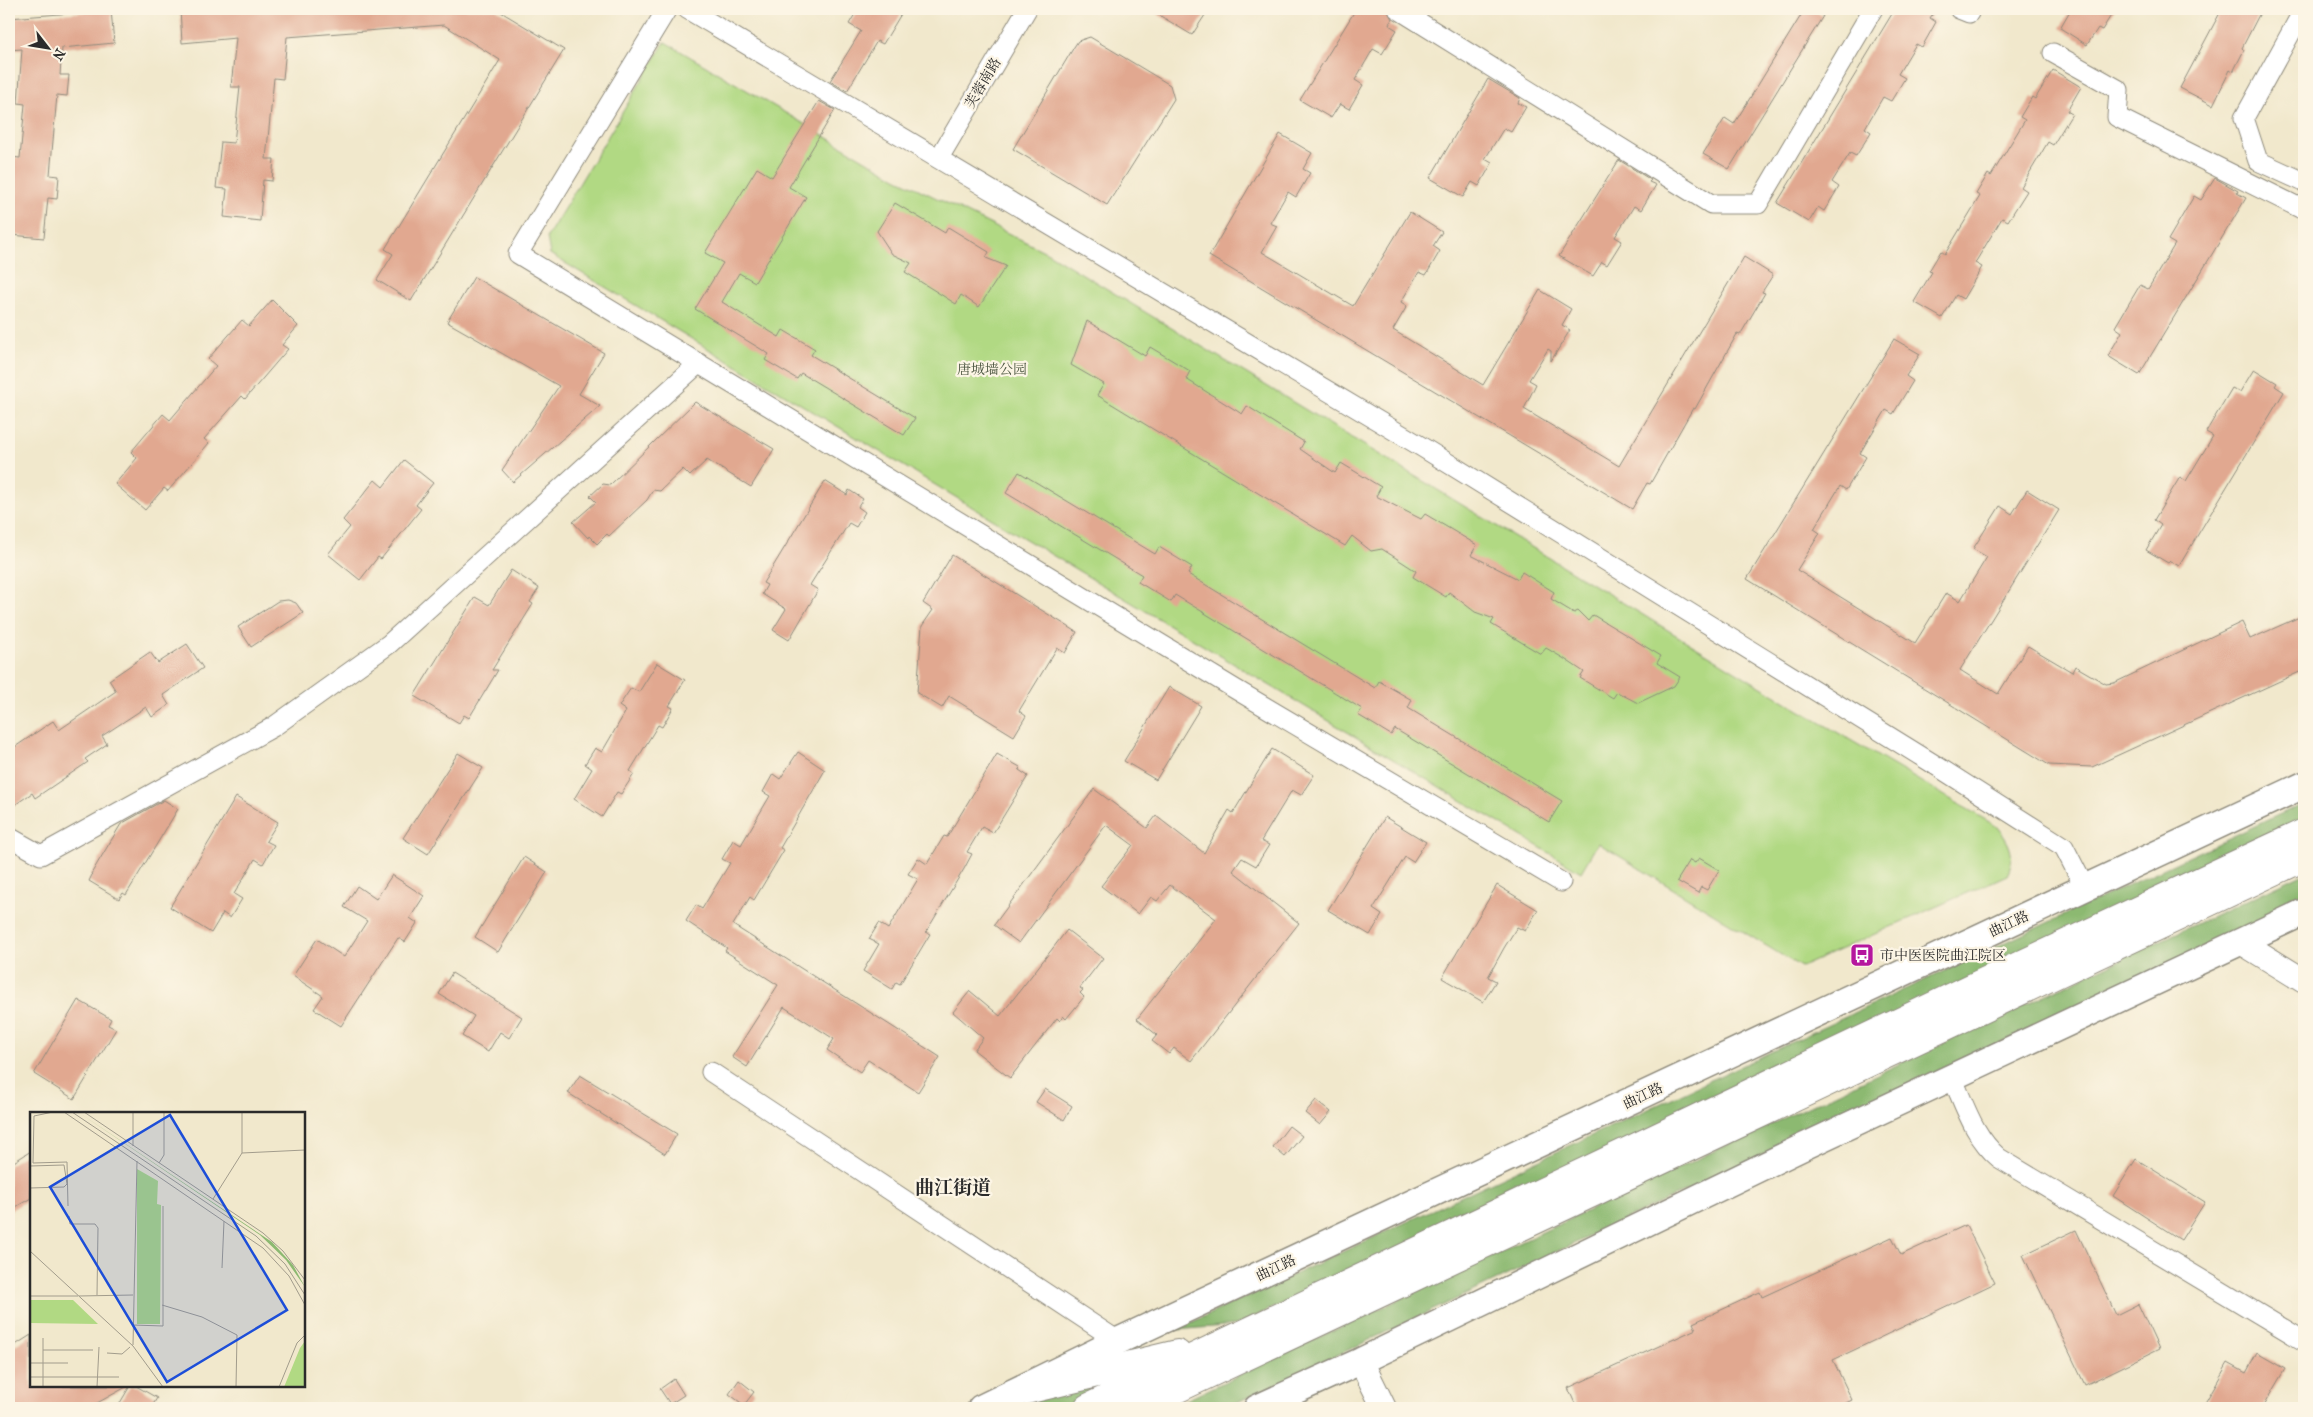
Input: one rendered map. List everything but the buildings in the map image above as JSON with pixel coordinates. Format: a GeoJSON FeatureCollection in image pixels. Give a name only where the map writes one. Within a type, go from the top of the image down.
{"type":"FeatureCollection","features":[{"type":"Feature","properties":{"kind":"highway"},"geometry":{"type":"LineString","coordinates":[[1088,1408],[1235,1340],[1980,984],[2304,833]]}},
{"type":"Feature","properties":{"kind":"highway"},"geometry":{"type":"LineString","coordinates":[[1136,1408],[2304,857]]}},
{"type":"Feature","properties":{"kind":"highway"},"geometry":{"type":"LineString","coordinates":[[1014,1393],[1235,1340]]}},
{"type":"Feature","properties":{"kind":"main road","name":"曲江路"},"geometry":{"type":"LineString","coordinates":[[981,1408],[1118,1341],[2304,785]]}},
{"type":"Feature","properties":{"kind":"main road"},"geometry":{"type":"LineString","coordinates":[[1257,1408],[1361,1361],[1794,1151],[2304,912]]}},
{"type":"Feature","properties":{"kind":"street"},"geometry":{"type":"LineString","coordinates":[[667,9],[518,254],[1235,689],[1561,882]]}},
{"type":"Feature","properties":{"kind":"street"},"geometry":{"type":"LineString","coordinates":[[687,9],[1431,452],[2006,810],[2064,847],[2084,888]]}},
{"type":"Feature","properties":{"kind":"street","name":"芙蓉南路"},"geometry":{"type":"LineString","coordinates":[[939,158],[1027,9]]}},
{"type":"Feature","properties":{"kind":"street"},"geometry":{"type":"LineString","coordinates":[[1398,9],[1711,204],[1758,204],[1873,9]]}},
{"type":"Feature","properties":{"kind":"street"},"geometry":{"type":"LineString","coordinates":[[2304,9],[2244,118],[2258,161],[2304,182]]}},
{"type":"Feature","properties":{"kind":"street"},"geometry":{"type":"LineString","coordinates":[[2053,53],[2119,90],[2117,117],[2304,210]]}},
{"type":"Feature","properties":{"kind":"street"},"geometry":{"type":"LineString","coordinates":[[9,837],[40,854],[272,728],[390,644],[699,363]]}},
{"type":"Feature","properties":{"kind":"street"},"geometry":{"type":"LineString","coordinates":[[2241,942],[2304,981]]}},
{"type":"Feature","properties":{"kind":"street"},"geometry":{"type":"LineString","coordinates":[[710,1072],[1118,1341]]}},
{"type":"Feature","properties":{"kind":"street"},"geometry":{"type":"LineString","coordinates":[[1952,1077],[1976,1132],[1984,1144],[1999,1158],[2304,1341]]}},
{"type":"Feature","properties":{"kind":"street"},"geometry":{"type":"LineString","coordinates":[[1361,1361],[1384,1408]]}},
{"type":"Feature","properties":{"kind":"green space","name":"唐城墙公园"},"geometry":{"type":"Polygon","coordinates":[[[665,42],[896,178],[1048,253],[1791,705],[1996,826],[2005,837],[2010,849],[2011,861],[2007,875],[1801,967],[1598,843],[1581,872],[550,254],[547,237],[665,42]]]}},
{"type":"Feature","properties":{"kind":"green space"},"geometry":{"type":"Polygon","coordinates":[[[2304,803],[2304,821],[1237,1325],[1175,1330],[2304,803]]]}},
{"type":"Feature","properties":{"kind":"green space"},"geometry":{"type":"Polygon","coordinates":[[[2304,873],[2304,900],[1225,1408],[1169,1408],[2304,873]]]}},
{"type":"Feature","properties":{"kind":"green space"},"geometry":{"type":"Polygon","coordinates":[[[1116,1378],[1117,1383],[1065,1408],[1007,1408],[1116,1378]]]}},
{"type":"Feature","properties":{"kind":"place","name":"市中医医院曲江院区"},"geometry":{"type":"Point","coordinates":[1862,955]}},
{"type":"Feature","properties":{"kind":"district","name":"曲江街道"},"geometry":{"type":"Point","coordinates":[953,1188]}}]}
